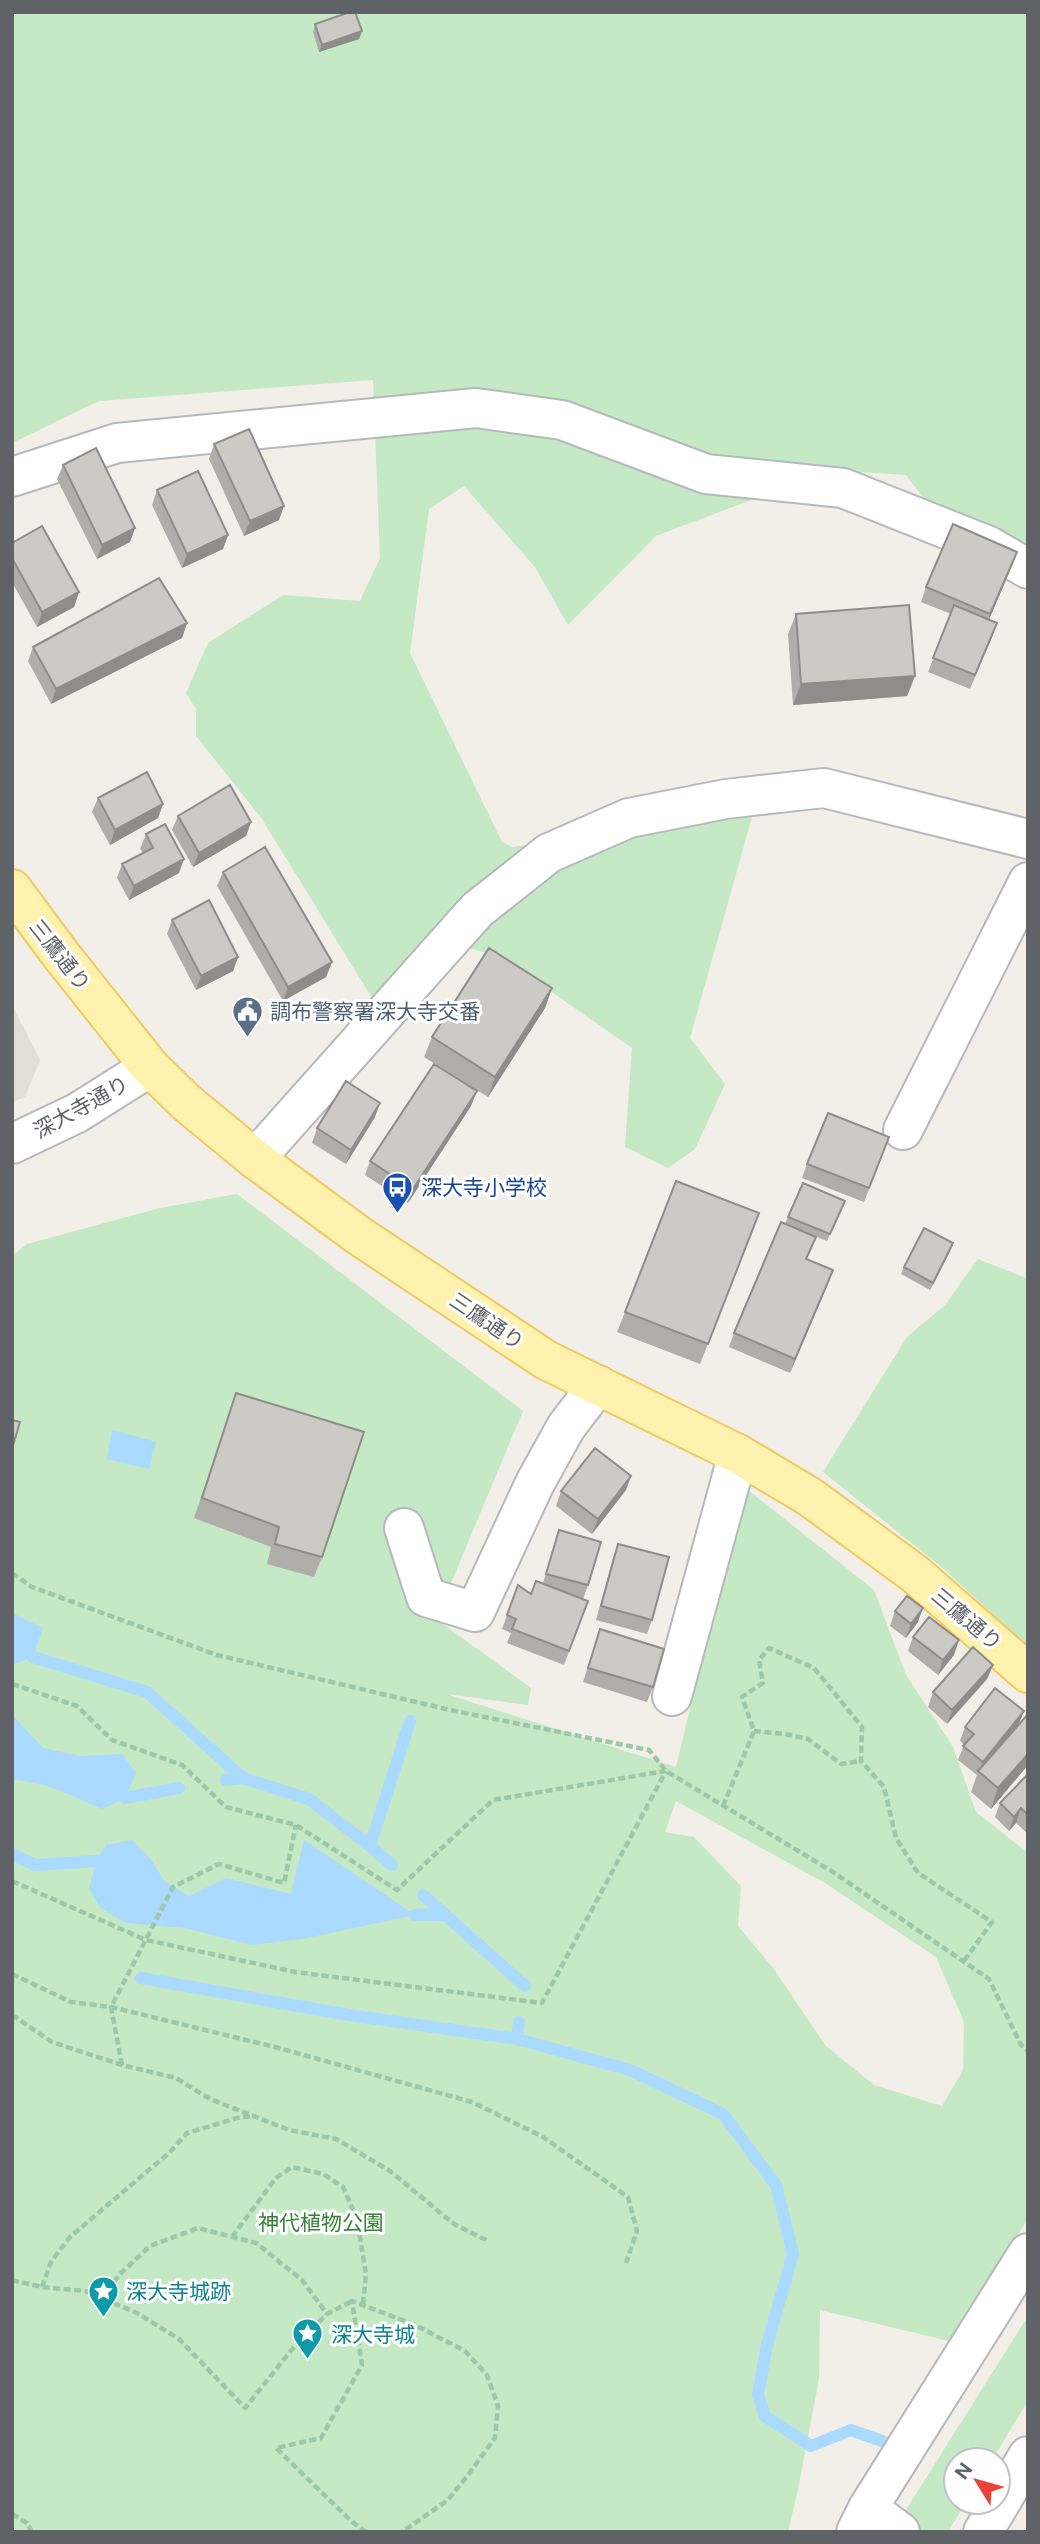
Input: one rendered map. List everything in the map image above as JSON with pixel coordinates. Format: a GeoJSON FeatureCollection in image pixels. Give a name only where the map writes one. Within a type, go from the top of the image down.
{"type":"FeatureCollection","features":[{"type":"Feature","properties":{"kind":"main road","name":"三鷹通り"},"geometry":{"type":"LineString","coordinates":[[12,890],[149,1067],[187,1103],[256,1160],[358,1235],[535,1353],[738,1454],[810,1497],[915,1574],[1028,1673]]}},
{"type":"Feature","properties":{"kind":"street"},"geometry":{"type":"LineString","coordinates":[[12,477],[117,443],[476,408],[562,420],[706,474],[843,488],[989,546],[1028,569]]}},
{"type":"Feature","properties":{"kind":"street"},"geometry":{"type":"LineString","coordinates":[[256,1160],[477,910],[549,853],[629,818],[726,799],[824,788],[1028,839]]}},
{"type":"Feature","properties":{"kind":"street"},"geometry":{"type":"LineString","coordinates":[[903,1130],[1028,882]]}},
{"type":"Feature","properties":{"kind":"street","name":"深大寺通り"},"geometry":{"type":"LineString","coordinates":[[12,1144],[77,1113],[149,1067]]}},
{"type":"Feature","properties":{"kind":"street"},"geometry":{"type":"LineString","coordinates":[[404,1528],[426,1597],[475,1612],[535,1483],[566,1426],[598,1385]]}},
{"type":"Feature","properties":{"kind":"street"},"geometry":{"type":"LineString","coordinates":[[672,1696],[738,1454]]}},
{"type":"Feature","properties":{"kind":"street"},"geometry":{"type":"LineString","coordinates":[[900,2532],[862,2520],[1028,2253]]}},
{"type":"Feature","properties":{"kind":"street"},"geometry":{"type":"LineString","coordinates":[[983,2532],[1028,2456]]}},
{"type":"Feature","properties":{"kind":"path"},"geometry":{"type":"LineString","coordinates":[[12,1573],[32,1587],[217,1655],[450,1710],[649,1750],[666,1771],[833,1872],[989,1979],[1021,2045],[1028,2051]]}},
{"type":"Feature","properties":{"kind":"path"},"geometry":{"type":"LineString","coordinates":[[723,1806],[754,1731],[742,1698],[763,1683],[759,1660],[769,1648],[814,1668],[862,1727],[860,1761],[884,1787],[896,1838],[918,1873],[992,1922],[964,1961]]}},
{"type":"Feature","properties":{"kind":"path"},"geometry":{"type":"LineString","coordinates":[[12,1684],[77,1706],[112,1740],[182,1765],[226,1807],[296,1825],[397,1890],[493,1800],[666,1771]]}},
{"type":"Feature","properties":{"kind":"path"},"geometry":{"type":"LineString","coordinates":[[754,1731],[785,1734],[808,1740],[841,1764],[860,1761]]}},
{"type":"Feature","properties":{"kind":"path"},"geometry":{"type":"LineString","coordinates":[[12,1881],[146,1940],[295,1972],[542,2003],[666,1771]]}},
{"type":"Feature","properties":{"kind":"path"},"geometry":{"type":"LineString","coordinates":[[122,2065],[111,2007],[173,1887],[219,1864],[284,1883],[296,1825]]}},
{"type":"Feature","properties":{"kind":"path"},"geometry":{"type":"LineString","coordinates":[[12,1974],[71,2002],[111,2007],[275,2046],[472,2102],[543,2137],[628,2197],[637,2231],[626,2263]]}},
{"type":"Feature","properties":{"kind":"path"},"geometry":{"type":"LineString","coordinates":[[12,2015],[52,2042],[122,2065],[176,2078],[210,2099],[289,2130],[336,2139],[390,2171],[454,2224],[488,2241]]}},
{"type":"Feature","properties":{"kind":"path"},"geometry":{"type":"LineString","coordinates":[[43,2287],[51,2262],[70,2237],[170,2152],[187,2133],[237,2118],[254,2116]]}},
{"type":"Feature","properties":{"kind":"path"},"geometry":{"type":"LineString","coordinates":[[232,2237],[276,2178],[292,2167],[323,2174],[343,2187],[357,2218],[366,2274],[363,2305]]}},
{"type":"Feature","properties":{"kind":"path"},"geometry":{"type":"LineString","coordinates":[[101,2299],[120,2274],[149,2246],[198,2228],[256,2243],[302,2280],[327,2314]]}},
{"type":"Feature","properties":{"kind":"path"},"geometry":{"type":"LineString","coordinates":[[12,2280],[43,2287],[85,2291],[137,2313],[179,2339],[245,2409],[293,2347],[327,2314],[352,2301],[415,2325],[465,2351],[487,2375],[498,2406],[495,2438],[448,2500],[402,2532]]}},
{"type":"Feature","properties":{"kind":"path"},"geometry":{"type":"LineString","coordinates":[[352,2301],[362,2365],[321,2438],[276,2448],[351,2521],[366,2532]]}},
{"type":"Feature","properties":{"kind":"path"},"geometry":{"type":"LineString","coordinates":[[12,2514],[27,2523],[32,2532]]}},
{"type":"Feature","properties":{"kind":"shaded area"},"geometry":{"type":"Polygon","coordinates":[[[12,1005],[40,1060],[25,1097],[12,1102],[12,1005]]]}},
{"type":"Feature","properties":{"kind":"green space"},"geometry":{"type":"Polygon","coordinates":[[[12,12],[1028,12],[1028,551],[934,512],[906,475],[830,470],[656,536],[568,625],[535,567],[464,486],[429,509],[410,653],[502,842],[512,847],[752,817],[690,1038],[725,1084],[695,1149],[668,1168],[625,1147],[632,1048],[503,958],[439,939],[386,1002],[372,998],[262,819],[196,736],[196,709],[186,693],[208,643],[283,595],[360,601],[380,558],[373,380],[99,401],[12,443],[12,12]]]}},
{"type":"Feature","properties":{"kind":"green space","name":"神代植物公園"},"geometry":{"type":"Polygon","coordinates":[[[237,1194],[523,1411],[436,1619],[531,1688],[528,1705],[446,1694],[676,1767],[743,1486],[874,1590],[906,1675],[953,1747],[976,1812],[1028,1853],[1028,2219],[949,2341],[820,2310],[819,2379],[788,2532],[12,2532],[12,1256],[27,1244],[160,1208],[237,1194]],[[676,1801],[665,1832],[694,1837],[741,1886],[738,1926],[773,1968],[826,2046],[874,2085],[942,2106],[963,2070],[964,2022],[936,1957],[825,1883],[676,1801]]]}},
{"type":"Feature","properties":{"kind":"green space"},"geometry":{"type":"Polygon","coordinates":[[[978,1259],[1028,1279],[1028,1647],[944,1569],[823,1472],[907,1337],[945,1305],[978,1259]]]}},
{"type":"Feature","properties":{"kind":"green space"},"geometry":{"type":"Polygon","coordinates":[[[1028,2316],[1028,2401],[1001,2446],[946,2446],[1028,2316]]]}},
{"type":"Feature","properties":{"kind":"green space"},"geometry":{"type":"Polygon","coordinates":[[[942,2453],[942,2516],[958,2516],[948,2532],[892,2532],[942,2453]]]}},
{"type":"Feature","properties":{"kind":"water"},"geometry":{"type":"Polygon","coordinates":[[[112,1430],[156,1442],[149,1469],[107,1459],[112,1430]]]}},
{"type":"Feature","properties":{"kind":"water"},"geometry":{"type":"Polygon","coordinates":[[[12,1613],[43,1628],[33,1657],[12,1665],[12,1613]]]}},
{"type":"Feature","properties":{"kind":"water"},"geometry":{"type":"Polygon","coordinates":[[[12,1715],[43,1748],[81,1756],[122,1754],[136,1773],[125,1798],[102,1809],[48,1786],[12,1780],[12,1715]]]}},
{"type":"Feature","properties":{"kind":"water"},"geometry":{"type":"Polygon","coordinates":[[[132,1840],[152,1861],[165,1882],[189,1896],[226,1878],[291,1894],[304,1840],[415,1915],[302,1939],[252,1945],[185,1928],[125,1923],[100,1907],[89,1889],[96,1861],[106,1845],[132,1840]]]}},
{"type":"Feature","properties":{"kind":"building"},"geometry":{"type":"Polygon","coordinates":[[[355,12],[362,31],[322,45],[315,24],[355,12]]]}},
{"type":"Feature","properties":{"kind":"building"},"geometry":{"type":"Polygon","coordinates":[[[249,429],[284,506],[250,521],[214,444],[249,429]]]}},
{"type":"Feature","properties":{"kind":"building"},"geometry":{"type":"Polygon","coordinates":[[[96,448],[135,528],[102,545],[63,465],[96,448]]]}},
{"type":"Feature","properties":{"kind":"building"},"geometry":{"type":"Polygon","coordinates":[[[198,471],[228,535],[187,554],[157,490],[198,471]]]}},
{"type":"Feature","properties":{"kind":"building"},"geometry":{"type":"Polygon","coordinates":[[[953,524],[1017,552],[990,614],[926,587],[953,524]]]}},
{"type":"Feature","properties":{"kind":"building"},"geometry":{"type":"Polygon","coordinates":[[[42,526],[79,592],[42,612],[12,558],[12,543],[42,526]]]}},
{"type":"Feature","properties":{"kind":"building"},"geometry":{"type":"Polygon","coordinates":[[[159,578],[187,623],[56,689],[33,647],[159,578]]]}},
{"type":"Feature","properties":{"kind":"building"},"geometry":{"type":"Polygon","coordinates":[[[909,605],[915,676],[801,684],[796,614],[909,605]]]}},
{"type":"Feature","properties":{"kind":"building"},"geometry":{"type":"Polygon","coordinates":[[[954,605],[997,623],[975,675],[933,658],[954,605]]]}},
{"type":"Feature","properties":{"kind":"building"},"geometry":{"type":"Polygon","coordinates":[[[147,772],[163,804],[115,830],[98,798],[147,772]]]}},
{"type":"Feature","properties":{"kind":"building"},"geometry":{"type":"Polygon","coordinates":[[[230,785],[251,822],[199,853],[178,816],[230,785]]]}},
{"type":"Feature","properties":{"kind":"building"},"geometry":{"type":"Polygon","coordinates":[[[165,824],[184,859],[134,886],[122,864],[153,848],[146,834],[165,824]]]}},
{"type":"Feature","properties":{"kind":"building"},"geometry":{"type":"Polygon","coordinates":[[[265,847],[332,962],[288,987],[223,872],[265,847]]]}},
{"type":"Feature","properties":{"kind":"building"},"geometry":{"type":"Polygon","coordinates":[[[209,900],[238,957],[201,976],[172,920],[209,900]]]}},
{"type":"Feature","properties":{"kind":"building"},"geometry":{"type":"Polygon","coordinates":[[[489,948],[552,988],[495,1077],[432,1037],[489,948]]]}},
{"type":"Feature","properties":{"kind":"building"},"geometry":{"type":"Polygon","coordinates":[[[434,1064],[477,1091],[413,1189],[370,1161],[434,1064]]]}},
{"type":"Feature","properties":{"kind":"building"},"geometry":{"type":"Polygon","coordinates":[[[346,1081],[380,1103],[351,1150],[317,1128],[346,1081]]]}},
{"type":"Feature","properties":{"kind":"building"},"geometry":{"type":"Polygon","coordinates":[[[828,1113],[889,1137],[869,1188],[807,1164],[828,1113]]]}},
{"type":"Feature","properties":{"kind":"building"},"geometry":{"type":"Polygon","coordinates":[[[676,1181],[759,1213],[708,1344],[625,1312],[676,1181]]]}},
{"type":"Feature","properties":{"kind":"building"},"geometry":{"type":"Polygon","coordinates":[[[803,1183],[845,1201],[830,1234],[788,1217],[803,1183]]]}},
{"type":"Feature","properties":{"kind":"building"},"geometry":{"type":"Polygon","coordinates":[[[781,1222],[816,1237],[806,1259],[833,1270],[795,1359],[734,1333],[781,1222]]]}},
{"type":"Feature","properties":{"kind":"building"},"geometry":{"type":"Polygon","coordinates":[[[924,1228],[953,1243],[933,1283],[904,1267],[924,1228]]]}},
{"type":"Feature","properties":{"kind":"building"},"geometry":{"type":"Polygon","coordinates":[[[236,1393],[364,1432],[322,1557],[275,1544],[279,1527],[202,1498],[236,1393]]]}},
{"type":"Feature","properties":{"kind":"building"},"geometry":{"type":"Polygon","coordinates":[[[12,1420],[20,1422],[12,1449],[12,1420]]]}},
{"type":"Feature","properties":{"kind":"building"},"geometry":{"type":"Polygon","coordinates":[[[595,1448],[631,1476],[598,1519],[561,1491],[595,1448]]]}},
{"type":"Feature","properties":{"kind":"building"},"geometry":{"type":"Polygon","coordinates":[[[559,1530],[601,1542],[588,1585],[546,1574],[559,1530]]]}},
{"type":"Feature","properties":{"kind":"building"},"geometry":{"type":"Polygon","coordinates":[[[618,1544],[669,1557],[652,1620],[601,1606],[618,1544]]]}},
{"type":"Feature","properties":{"kind":"building"},"geometry":{"type":"Polygon","coordinates":[[[536,1581],[588,1601],[569,1651],[512,1629],[516,1619],[507,1615],[518,1585],[531,1594],[536,1581]]]}},
{"type":"Feature","properties":{"kind":"building"},"geometry":{"type":"Polygon","coordinates":[[[907,1596],[923,1608],[911,1624],[895,1611],[907,1596]]]}},
{"type":"Feature","properties":{"kind":"building"},"geometry":{"type":"Polygon","coordinates":[[[929,1617],[959,1640],[943,1660],[913,1637],[929,1617]]]}},
{"type":"Feature","properties":{"kind":"building"},"geometry":{"type":"Polygon","coordinates":[[[600,1629],[664,1649],[653,1687],[588,1668],[600,1629]]]}},
{"type":"Feature","properties":{"kind":"building"},"geometry":{"type":"Polygon","coordinates":[[[973,1647],[993,1665],[952,1710],[933,1692],[973,1647]]]}},
{"type":"Feature","properties":{"kind":"building"},"geometry":{"type":"Polygon","coordinates":[[[995,1688],[1024,1711],[983,1762],[963,1746],[974,1734],[965,1727],[995,1688]]]}},
{"type":"Feature","properties":{"kind":"building"},"geometry":{"type":"Polygon","coordinates":[[[1028,1714],[1028,1754],[998,1788],[978,1771],[1028,1714]]]}},
{"type":"Feature","properties":{"kind":"building"},"geometry":{"type":"Polygon","coordinates":[[[1028,1774],[1028,1815],[1021,1808],[1014,1817],[1000,1803],[1028,1774]]]}},
{"type":"Feature","properties":{"kind":"waterway"},"geometry":{"type":"LineString","coordinates":[[33,1657],[147,1692],[243,1778]]}},
{"type":"Feature","properties":{"kind":"waterway"},"geometry":{"type":"LineString","coordinates":[[370,1846],[410,1721]]}},
{"type":"Feature","properties":{"kind":"waterway"},"geometry":{"type":"LineString","coordinates":[[226,1780],[243,1778],[309,1799],[392,1865]]}},
{"type":"Feature","properties":{"kind":"waterway"},"geometry":{"type":"LineString","coordinates":[[125,1798],[179,1788]]}},
{"type":"Feature","properties":{"kind":"waterway"},"geometry":{"type":"LineString","coordinates":[[12,1854],[35,1865],[96,1861]]}},
{"type":"Feature","properties":{"kind":"waterway"},"geometry":{"type":"LineString","coordinates":[[423,1895],[525,1986]]}},
{"type":"Feature","properties":{"kind":"waterway"},"geometry":{"type":"LineString","coordinates":[[415,1915],[446,1915]]}},
{"type":"Feature","properties":{"kind":"waterway"},"geometry":{"type":"LineString","coordinates":[[141,1978],[349,2015],[517,2039],[630,2070],[723,2114],[776,2185],[793,2254],[767,2345],[758,2395],[765,2416],[811,2446],[851,2430],[882,2441]]}},
{"type":"Feature","properties":{"kind":"waterway"},"geometry":{"type":"LineString","coordinates":[[517,2039],[519,2022]]}},
{"type":"Feature","properties":{"kind":"place","name":"調布警察署深大寺交番"},"geometry":{"type":"Point","coordinates":[247,1038]}},
{"type":"Feature","properties":{"kind":"place","name":"深大寺小学校"},"geometry":{"type":"Point","coordinates":[398,1214]}},
{"type":"Feature","properties":{"kind":"place","name":"深大寺城跡"},"geometry":{"type":"Point","coordinates":[103,2318]}},
{"type":"Feature","properties":{"kind":"place","name":"深大寺城"},"geometry":{"type":"Point","coordinates":[308,2361]}}]}
